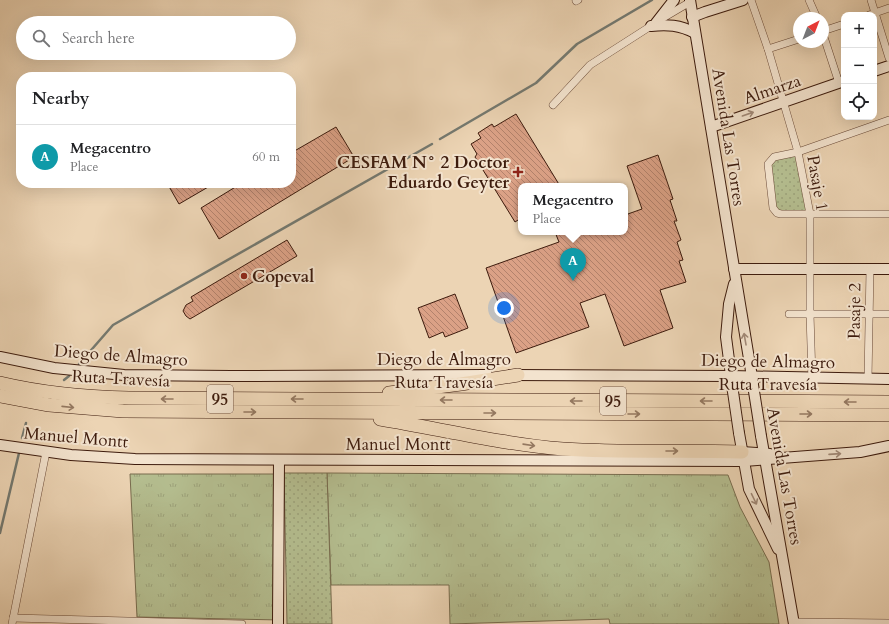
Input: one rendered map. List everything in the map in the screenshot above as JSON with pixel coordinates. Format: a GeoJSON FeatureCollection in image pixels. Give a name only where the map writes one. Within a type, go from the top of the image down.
{"type":"FeatureCollection","features":[{"type":"Feature","properties":{"kind":"highway"},"geometry":{"type":"LineString","coordinates":[[337,406],[518,375]]}},
{"type":"Feature","properties":{"kind":"highway"},"geometry":{"type":"LineString","coordinates":[[0,378],[30,389]]}},
{"type":"Feature","properties":{"kind":"highway","name":"Ruta Travesía"},"geometry":{"type":"LineString","coordinates":[[0,383],[54,393],[104,398],[337,406],[889,415]]}},
{"type":"Feature","properties":{"kind":"highway","name":"Ruta Travesía"},"geometry":{"type":"LineString","coordinates":[[0,396],[68,407],[123,411],[337,406],[889,402]]}},
{"type":"Feature","properties":{"kind":"highway"},"geometry":{"type":"LineString","coordinates":[[0,402],[30,402]]}},
{"type":"Feature","properties":{"kind":"highway"},"geometry":{"type":"LineString","coordinates":[[337,406],[502,441],[563,449],[743,456]]}},
{"type":"Feature","properties":{"kind":"main road"},"geometry":{"type":"LineString","coordinates":[[654,24],[674,0]]}},
{"type":"Feature","properties":{"kind":"main road"},"geometry":{"type":"LineString","coordinates":[[692,17],[743,0]]}},
{"type":"Feature","properties":{"kind":"main road","name":"Avenida Las Torres"},"geometry":{"type":"LineString","coordinates":[[690,1],[764,456],[794,623]]}},
{"type":"Feature","properties":{"kind":"main road"},"geometry":{"type":"LineString","coordinates":[[654,24],[676,25],[695,33]]}},
{"type":"Feature","properties":{"kind":"main road"},"geometry":{"type":"LineString","coordinates":[[877,70],[889,66]]}},
{"type":"Feature","properties":{"kind":"main road","name":"Almarza"},"geometry":{"type":"LineString","coordinates":[[711,127],[841,82]]}},
{"type":"Feature","properties":{"kind":"main road"},"geometry":{"type":"LineString","coordinates":[[734,269],[889,269]]}},
{"type":"Feature","properties":{"kind":"main road","name":"Avenida Las Torres"},"geometry":{"type":"LineString","coordinates":[[735,280],[729,304],[726,337],[739,433],[749,489],[783,559]]}},
{"type":"Feature","properties":{"kind":"main road","name":"Diego de Almagro"},"geometry":{"type":"LineString","coordinates":[[0,357],[54,368],[124,375],[518,375],[732,381],[812,378],[889,379]]}},
{"type":"Feature","properties":{"kind":"main road","name":"Manuel Montt"},"geometry":{"type":"LineString","coordinates":[[0,445],[78,456],[279,460],[796,456],[860,452],[889,446]]}},
{"type":"Feature","properties":{"kind":"main road"},"geometry":{"type":"LineString","coordinates":[[278,624],[279,460]]}},
{"type":"Feature","properties":{"kind":"street","name":"Pasaje 1"},"geometry":{"type":"LineString","coordinates":[[751,0],[768,49],[798,152],[810,214],[810,314],[812,378]]}},
{"type":"Feature","properties":{"kind":"street"},"geometry":{"type":"LineString","coordinates":[[809,0],[814,12]]}},
{"type":"Feature","properties":{"kind":"street"},"geometry":{"type":"LineString","coordinates":[[871,0],[872,12]]}},
{"type":"Feature","properties":{"kind":"street"},"geometry":{"type":"LineString","coordinates":[[552,105],[590,65],[690,1]]}},
{"type":"Feature","properties":{"kind":"street"},"geometry":{"type":"LineString","coordinates":[[877,12],[889,8]]}},
{"type":"Feature","properties":{"kind":"street"},"geometry":{"type":"LineString","coordinates":[[829,29],[841,25]]}},
{"type":"Feature","properties":{"kind":"street"},"geometry":{"type":"LineString","coordinates":[[877,27],[889,58]]}},
{"type":"Feature","properties":{"kind":"street"},"geometry":{"type":"LineString","coordinates":[[768,49],[793,41]]}},
{"type":"Feature","properties":{"kind":"street"},"geometry":{"type":"LineString","coordinates":[[828,48],[841,82]]}},
{"type":"Feature","properties":{"kind":"street"},"geometry":{"type":"LineString","coordinates":[[889,120],[798,152],[774,157],[768,164],[773,208],[777,213],[889,214]]}},
{"type":"Feature","properties":{"kind":"street","name":"Pasaje 2"},"geometry":{"type":"LineString","coordinates":[[868,378],[870,269]]}},
{"type":"Feature","properties":{"kind":"street"},"geometry":{"type":"LineString","coordinates":[[788,314],[889,314]]}},
{"type":"Feature","properties":{"kind":"street"},"geometry":{"type":"LineString","coordinates":[[46,452],[12,621],[242,624]]}},
{"type":"Feature","properties":{"kind":"street"},"geometry":{"type":"LineString","coordinates":[[794,623],[889,623]]}},
{"type":"Feature","properties":{"kind":"green space"},"geometry":{"type":"Polygon","coordinates":[[[798,152],[810,214],[777,213],[768,164],[774,157],[798,152]]]}},
{"type":"Feature","properties":{"kind":"green space"},"geometry":{"type":"Polygon","coordinates":[[[284,473],[327,473],[332,624],[287,624],[284,473]]]}},
{"type":"Feature","properties":{"kind":"green space"},"geometry":{"type":"Polygon","coordinates":[[[327,473],[728,475],[740,507],[769,562],[779,624],[610,624],[609,619],[450,624],[449,585],[331,585],[327,473]]]}},
{"type":"Feature","properties":{"kind":"green space"},"geometry":{"type":"Polygon","coordinates":[[[130,474],[277,474],[280,620],[137,617],[130,474]]]}},
{"type":"Feature","properties":{"kind":"building","name":"CESFAM N° 2 Doctor Eduardo Geyter"},"geometry":{"type":"Polygon","coordinates":[[[516,114],[558,183],[518,183],[518,220],[515,222],[475,157],[477,154],[471,144],[481,138],[478,133],[492,124],[494,127],[516,114]]]}},
{"type":"Feature","properties":{"kind":"building"},"geometry":{"type":"Polygon","coordinates":[[[336,127],[354,157],[219,239],[201,208],[234,188],[296,188],[296,150],[336,127]]]}},
{"type":"Feature","properties":{"kind":"building"},"geometry":{"type":"Polygon","coordinates":[[[658,155],[673,199],[670,200],[677,221],[674,221],[681,240],[677,242],[683,260],[679,261],[686,282],[660,290],[673,328],[624,346],[605,294],[580,303],[589,327],[516,353],[486,268],[559,242],[556,235],[628,235],[628,214],[642,209],[627,166],[658,155]]]}},
{"type":"Feature","properties":{"kind":"building"},"geometry":{"type":"Polygon","coordinates":[[[170,188],[206,188],[179,204],[170,188]]]}},
{"type":"Feature","properties":{"kind":"building","name":"Copeval"},"geometry":{"type":"Polygon","coordinates":[[[287,240],[297,256],[190,319],[186,316],[183,311],[186,305],[193,301],[191,297],[287,240]]]}},
{"type":"Feature","properties":{"kind":"building"},"geometry":{"type":"Polygon","coordinates":[[[455,294],[468,328],[445,337],[443,332],[429,338],[418,308],[455,294]]]}},
{"type":"Feature","properties":{"kind":"waterway"},"geometry":{"type":"LineString","coordinates":[[440,139],[536,83],[577,44],[652,0]]}},
{"type":"Feature","properties":{"kind":"waterway"},"geometry":{"type":"LineString","coordinates":[[79,364],[113,325],[432,144]]}},
{"type":"Feature","properties":{"kind":"waterway"},"geometry":{"type":"LineString","coordinates":[[64,380],[69,376]]}},
{"type":"Feature","properties":{"kind":"waterway"},"geometry":{"type":"LineString","coordinates":[[22,438],[26,423]]}},
{"type":"Feature","properties":{"kind":"waterway"},"geometry":{"type":"LineString","coordinates":[[0,533],[19,453]]}},
{"type":"Feature","properties":{"kind":"place","name":"CESFAM N° 2 Doctor Eduardo Geyter"},"geometry":{"type":"Point","coordinates":[518,172]}},
{"type":"Feature","properties":{"kind":"place","name":"Copeval"},"geometry":{"type":"Point","coordinates":[244,276]}},
{"type":"Feature","properties":{"kind":"place","name":"Megacentro"},"geometry":{"type":"Point","coordinates":[573,281]}}]}
